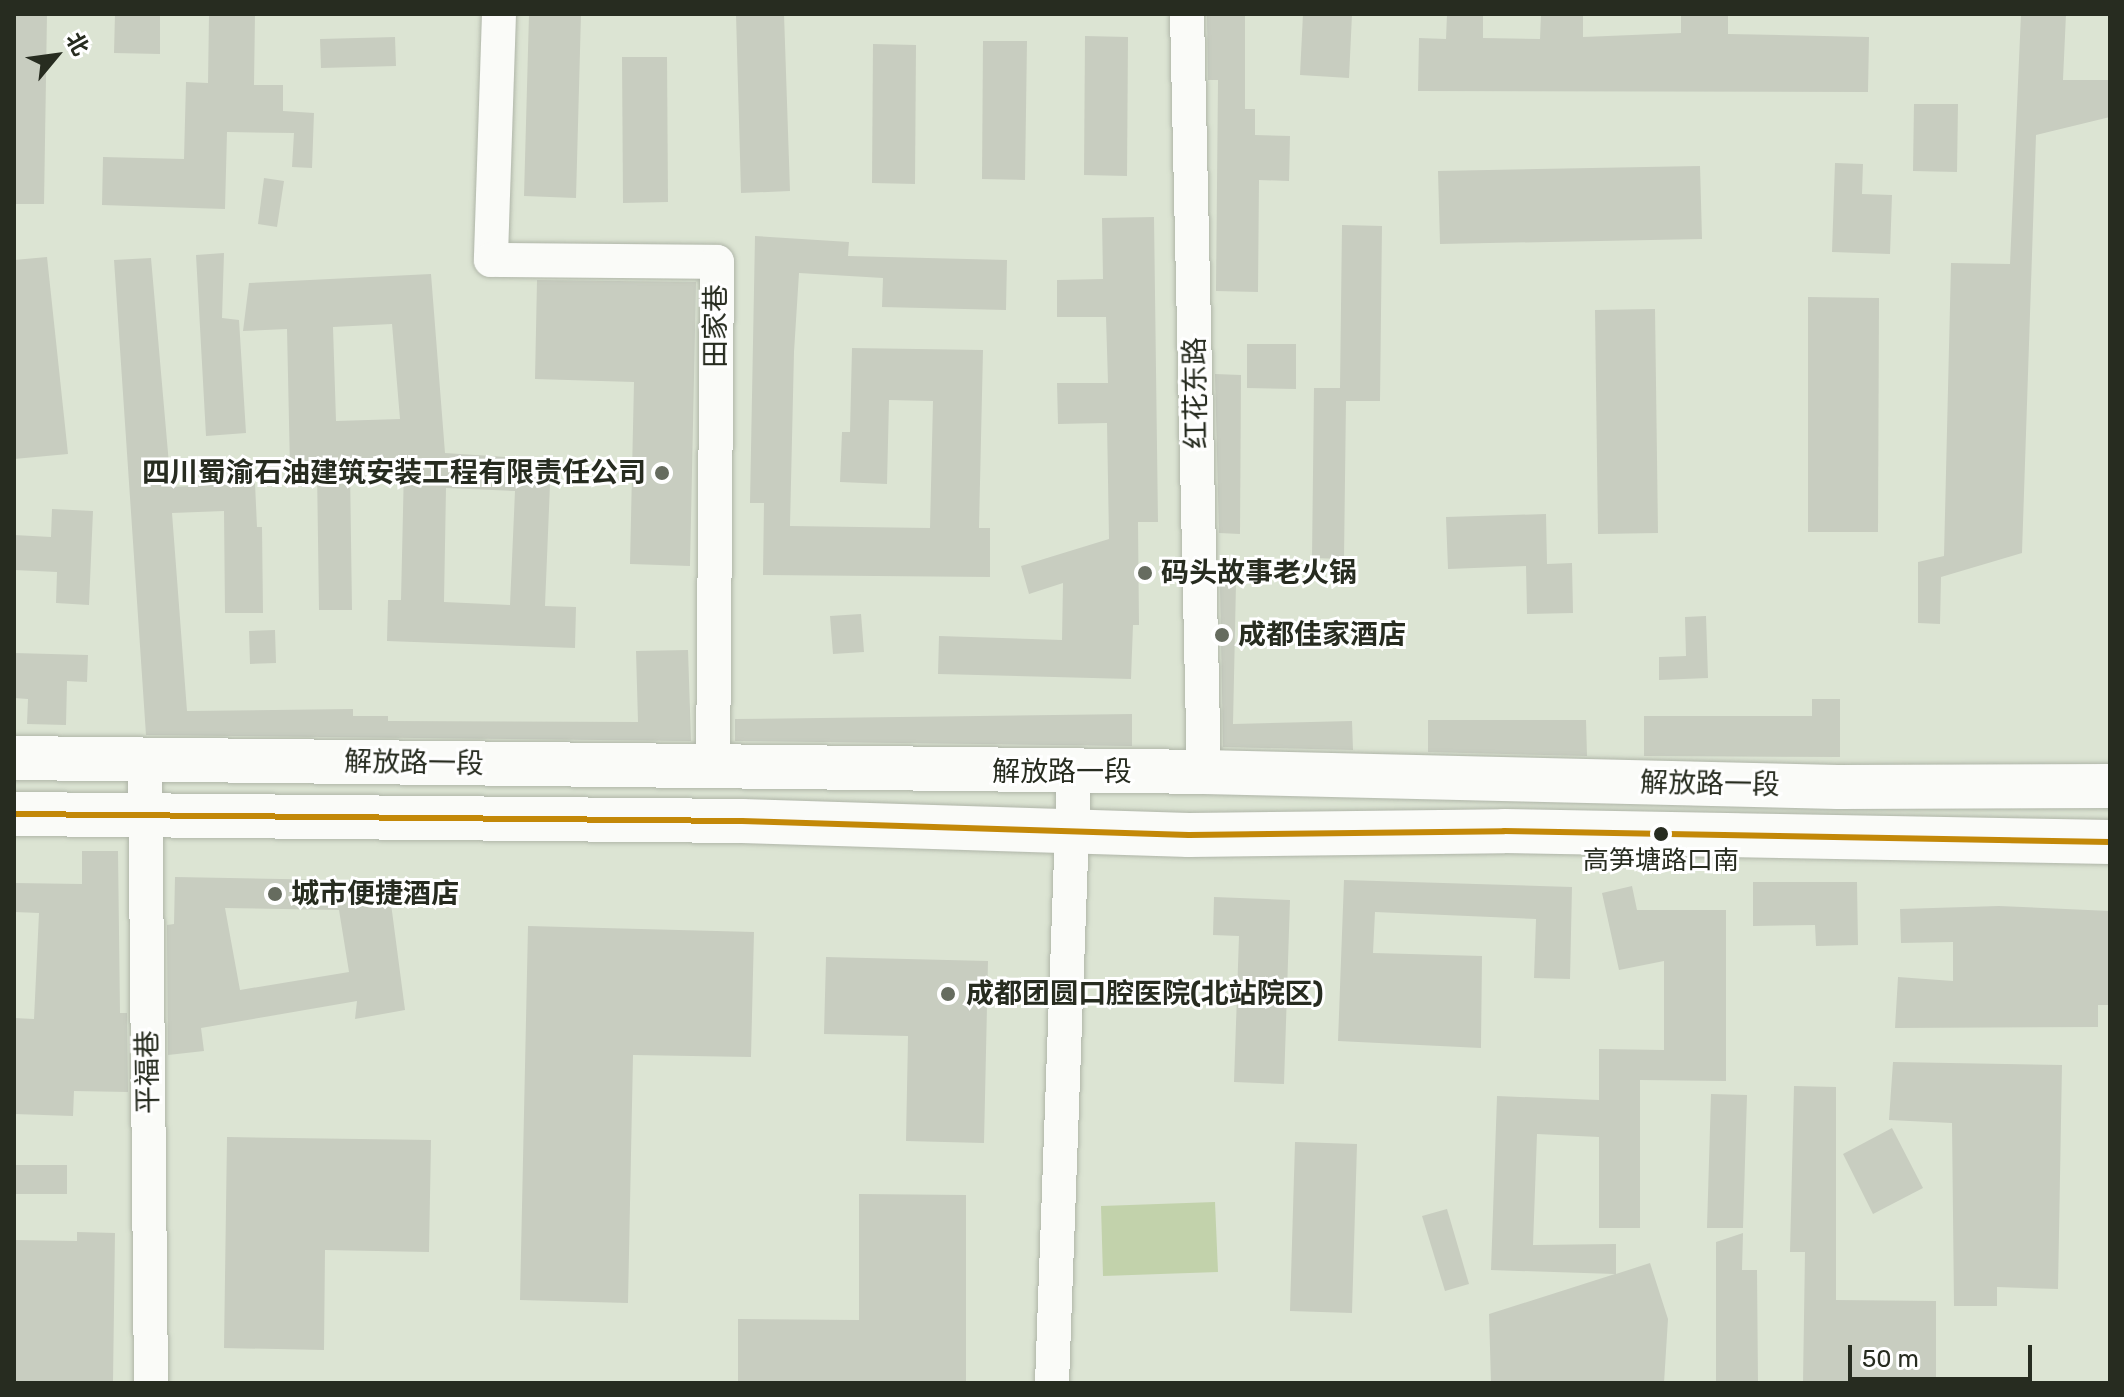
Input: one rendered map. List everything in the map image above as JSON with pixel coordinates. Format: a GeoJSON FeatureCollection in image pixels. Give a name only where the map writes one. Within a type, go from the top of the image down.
{"type":"FeatureCollection","features":[{"type":"Feature","properties":{"kind":"main road","name":"解放路一段"},"geometry":{"type":"LineString","coordinates":[[14,758],[1074,773],[1204,772],[1838,787],[2110,786]]}},
{"type":"Feature","properties":{"kind":"main road","name":"解放路一段"},"geometry":{"type":"LineString","coordinates":[[14,814],[2110,842]]}},
{"type":"Feature","properties":{"kind":"street","name":"田家巷"},"geometry":{"type":"LineString","coordinates":[[499,14],[491,260],[717,262],[713,767]]}},
{"type":"Feature","properties":{"kind":"street","name":"红花东路"},"geometry":{"type":"LineString","coordinates":[[1187,14],[1204,772]]}},
{"type":"Feature","properties":{"kind":"street","name":"平福巷"},"geometry":{"type":"LineString","coordinates":[[145,761],[151,1383]]}},
{"type":"Feature","properties":{"kind":"street"},"geometry":{"type":"LineString","coordinates":[[1052,1383],[1068,829],[1074,773]]}},
{"type":"Feature","properties":{"kind":"green space"},"geometry":{"type":"Polygon","coordinates":[[[1215,1202],[1218,1272],[1103,1276],[1101,1206],[1215,1202]]]}},
{"type":"Feature","properties":{"kind":"building"},"geometry":{"type":"Polygon","coordinates":[[[14,14],[47,14],[44,204],[14,204],[14,14]]]}},
{"type":"Feature","properties":{"kind":"building"},"geometry":{"type":"Polygon","coordinates":[[[115,14],[160,14],[160,54],[114,53],[115,14]]]}},
{"type":"Feature","properties":{"kind":"building"},"geometry":{"type":"Polygon","coordinates":[[[209,14],[255,14],[254,85],[283,85],[283,111],[314,113],[312,168],[292,167],[294,133],[227,132],[225,209],[102,205],[103,157],[184,159],[186,82],[208,83],[209,14]]]}},
{"type":"Feature","properties":{"kind":"building"},"geometry":{"type":"Polygon","coordinates":[[[529,14],[581,14],[576,198],[524,196],[529,14]]]}},
{"type":"Feature","properties":{"kind":"building"},"geometry":{"type":"Polygon","coordinates":[[[736,14],[784,14],[790,191],[741,193],[736,14]]]}},
{"type":"Feature","properties":{"kind":"building"},"geometry":{"type":"Polygon","coordinates":[[[1207,14],[1245,14],[1245,109],[1255,109],[1255,135],[1290,136],[1289,181],[1259,180],[1258,292],[1216,291],[1218,80],[1208,80],[1207,14]]]}},
{"type":"Feature","properties":{"kind":"building"},"geometry":{"type":"Polygon","coordinates":[[[1303,14],[1352,14],[1349,78],[1300,75],[1303,14]]]}},
{"type":"Feature","properties":{"kind":"building"},"geometry":{"type":"Polygon","coordinates":[[[1447,14],[1483,14],[1483,38],[1540,39],[1541,14],[1583,14],[1583,37],[1681,33],[1681,14],[1728,14],[1728,34],[1869,37],[1868,92],[1418,91],[1419,38],[1446,39],[1447,14]]]}},
{"type":"Feature","properties":{"kind":"building"},"geometry":{"type":"Polygon","coordinates":[[[2021,14],[2066,14],[2063,80],[2110,80],[2110,117],[2036,135],[2022,553],[1941,577],[1940,624],[1918,623],[1918,562],[1944,556],[1951,263],[2010,264],[2021,14]]]}},
{"type":"Feature","properties":{"kind":"building"},"geometry":{"type":"Polygon","coordinates":[[[1085,36],[1128,37],[1127,176],[1084,175],[1085,36]]]}},
{"type":"Feature","properties":{"kind":"building"},"geometry":{"type":"Polygon","coordinates":[[[395,37],[396,66],[321,68],[320,39],[395,37]]]}},
{"type":"Feature","properties":{"kind":"building"},"geometry":{"type":"Polygon","coordinates":[[[983,41],[1027,41],[1025,180],[982,179],[983,41]]]}},
{"type":"Feature","properties":{"kind":"building"},"geometry":{"type":"Polygon","coordinates":[[[873,44],[916,45],[915,184],[872,183],[873,44]]]}},
{"type":"Feature","properties":{"kind":"building"},"geometry":{"type":"Polygon","coordinates":[[[622,57],[667,57],[668,202],[623,203],[622,57]]]}},
{"type":"Feature","properties":{"kind":"building"},"geometry":{"type":"Polygon","coordinates":[[[1914,104],[1958,104],[1957,172],[1913,171],[1914,104]]]}},
{"type":"Feature","properties":{"kind":"building"},"geometry":{"type":"Polygon","coordinates":[[[1835,163],[1863,164],[1862,194],[1892,195],[1890,254],[1832,252],[1835,163]]]}},
{"type":"Feature","properties":{"kind":"building"},"geometry":{"type":"Polygon","coordinates":[[[1700,166],[1702,239],[1440,244],[1438,171],[1700,166]]]}},
{"type":"Feature","properties":{"kind":"building"},"geometry":{"type":"Polygon","coordinates":[[[264,178],[284,181],[277,227],[258,224],[264,178]]]}},
{"type":"Feature","properties":{"kind":"building"},"geometry":{"type":"Polygon","coordinates":[[[1154,217],[1158,522],[1138,522],[1139,625],[1133,625],[1131,679],[938,674],[939,636],[1062,640],[1063,583],[1029,594],[1021,566],[1109,539],[1107,423],[1058,424],[1057,383],[1108,383],[1106,317],[1057,317],[1057,280],[1103,279],[1102,218],[1154,217]]]}},
{"type":"Feature","properties":{"kind":"building"},"geometry":{"type":"Polygon","coordinates":[[[1342,225],[1382,226],[1380,401],[1346,401],[1344,559],[1312,558],[1314,388],[1340,388],[1342,225]]]}},
{"type":"Feature","properties":{"kind":"building"},"geometry":{"type":"Polygon","coordinates":[[[755,236],[849,242],[848,256],[1007,260],[1006,310],[882,307],[883,278],[799,273],[794,352],[790,526],[930,528],[933,401],[889,400],[887,484],[840,482],[842,432],[850,432],[852,348],[983,350],[979,528],[990,528],[990,577],[763,575],[764,503],[750,503],[755,236]]]}},
{"type":"Feature","properties":{"kind":"building"},"geometry":{"type":"Polygon","coordinates":[[[224,253],[222,318],[239,320],[246,433],[206,436],[196,255],[224,253]]]}},
{"type":"Feature","properties":{"kind":"building"},"geometry":{"type":"Polygon","coordinates":[[[47,257],[68,454],[14,459],[14,260],[47,257]]]}},
{"type":"Feature","properties":{"kind":"building"},"geometry":{"type":"Polygon","coordinates":[[[151,258],[171,487],[255,483],[257,527],[262,527],[263,613],[225,613],[224,511],[172,513],[187,711],[353,709],[353,716],[388,716],[388,721],[638,722],[636,651],[688,650],[691,741],[146,735],[114,260],[151,258]]]}},
{"type":"Feature","properties":{"kind":"building"},"geometry":{"type":"Polygon","coordinates":[[[431,274],[445,453],[551,460],[545,606],[576,607],[575,648],[387,641],[388,600],[401,600],[404,467],[350,468],[352,610],[319,610],[317,469],[290,469],[287,329],[243,331],[249,283],[431,274]],[[392,324],[333,327],[336,421],[400,419],[392,324]],[[446,488],[444,602],[510,605],[515,491],[446,488]]]}},
{"type":"Feature","properties":{"kind":"building","name":"四川蜀渝石油建筑安装工程有限责任公司"},"geometry":{"type":"Polygon","coordinates":[[[537,280],[696,282],[690,566],[630,564],[634,382],[535,379],[537,280]]]}},
{"type":"Feature","properties":{"kind":"building"},"geometry":{"type":"Polygon","coordinates":[[[1808,297],[1879,298],[1878,532],[1808,532],[1808,297]]]}},
{"type":"Feature","properties":{"kind":"building"},"geometry":{"type":"Polygon","coordinates":[[[1655,309],[1658,533],[1598,534],[1595,310],[1655,309]]]}},
{"type":"Feature","properties":{"kind":"building"},"geometry":{"type":"Polygon","coordinates":[[[1247,344],[1296,344],[1296,389],[1247,388],[1247,344]]]}},
{"type":"Feature","properties":{"kind":"building"},"geometry":{"type":"Polygon","coordinates":[[[1215,374],[1241,375],[1240,534],[1219,533],[1215,374]]]}},
{"type":"Feature","properties":{"kind":"building"},"geometry":{"type":"Polygon","coordinates":[[[52,509],[93,511],[89,605],[56,603],[57,572],[14,570],[14,535],[51,537],[52,509]]]}},
{"type":"Feature","properties":{"kind":"building"},"geometry":{"type":"Polygon","coordinates":[[[1546,514],[1547,564],[1572,563],[1573,613],[1527,614],[1526,566],[1448,569],[1446,517],[1546,514]]]}},
{"type":"Feature","properties":{"kind":"building"},"geometry":{"type":"Polygon","coordinates":[[[1220,582],[1236,583],[1233,724],[1352,721],[1353,750],[1223,747],[1220,582]]]}},
{"type":"Feature","properties":{"kind":"building"},"geometry":{"type":"Polygon","coordinates":[[[861,614],[864,652],[833,654],[830,616],[861,614]]]}},
{"type":"Feature","properties":{"kind":"building"},"geometry":{"type":"Polygon","coordinates":[[[1706,616],[1708,678],[1659,680],[1659,657],[1686,656],[1685,617],[1706,616]]]}},
{"type":"Feature","properties":{"kind":"building"},"geometry":{"type":"Polygon","coordinates":[[[275,630],[276,663],[250,664],[249,631],[275,630]]]}},
{"type":"Feature","properties":{"kind":"building"},"geometry":{"type":"Polygon","coordinates":[[[14,653],[88,655],[87,682],[67,681],[66,725],[27,724],[28,699],[14,698],[14,653]]]}},
{"type":"Feature","properties":{"kind":"building"},"geometry":{"type":"Polygon","coordinates":[[[1812,699],[1840,699],[1840,757],[1644,756],[1644,716],[1812,716],[1812,699]]]}},
{"type":"Feature","properties":{"kind":"building"},"geometry":{"type":"Polygon","coordinates":[[[1132,714],[1132,746],[735,741],[735,719],[1132,714]]]}},
{"type":"Feature","properties":{"kind":"building"},"geometry":{"type":"Polygon","coordinates":[[[1428,720],[1586,720],[1587,756],[1428,752],[1428,720]]]}},
{"type":"Feature","properties":{"kind":"building"},"geometry":{"type":"Polygon","coordinates":[[[82,851],[118,851],[120,1013],[127,1013],[128,1092],[74,1091],[73,1116],[14,1114],[14,1018],[34,1019],[39,913],[14,912],[14,883],[82,884],[82,851]]]}},
{"type":"Feature","properties":{"kind":"building"},"geometry":{"type":"Polygon","coordinates":[[[175,877],[388,881],[405,1010],[355,1019],[357,1001],[201,1028],[204,1051],[168,1055],[167,925],[174,924],[175,877]],[[225,908],[240,990],[349,972],[339,910],[225,908]]]}},
{"type":"Feature","properties":{"kind":"building"},"geometry":{"type":"Polygon","coordinates":[[[1344,880],[1572,887],[1570,979],[1534,978],[1536,919],[1375,912],[1373,953],[1482,956],[1481,1048],[1338,1041],[1344,880]]]}},
{"type":"Feature","properties":{"kind":"building"},"geometry":{"type":"Polygon","coordinates":[[[1753,882],[1857,882],[1858,945],[1816,946],[1815,925],[1753,926],[1753,882]]]}},
{"type":"Feature","properties":{"kind":"building"},"geometry":{"type":"Polygon","coordinates":[[[1632,886],[1637,910],[1726,910],[1726,1081],[1640,1080],[1640,1228],[1599,1228],[1599,1137],[1537,1134],[1533,1245],[1616,1244],[1616,1274],[1650,1263],[1668,1319],[1664,1383],[1491,1383],[1489,1314],[1615,1274],[1491,1270],[1497,1096],[1599,1100],[1599,1049],[1664,1050],[1664,961],[1619,970],[1602,893],[1632,886]]]}},
{"type":"Feature","properties":{"kind":"building"},"geometry":{"type":"Polygon","coordinates":[[[1214,897],[1290,900],[1284,1084],[1234,1082],[1239,936],[1213,935],[1214,897]]]}},
{"type":"Feature","properties":{"kind":"building"},"geometry":{"type":"Polygon","coordinates":[[[1999,906],[2110,911],[2110,1005],[2098,1005],[2098,1027],[1895,1028],[1898,977],[1953,981],[1953,942],[1901,943],[1900,909],[1999,906]]]}},
{"type":"Feature","properties":{"kind":"building"},"geometry":{"type":"Polygon","coordinates":[[[528,926],[754,932],[751,1057],[633,1055],[628,1303],[520,1300],[528,926]]]}},
{"type":"Feature","properties":{"kind":"building"},"geometry":{"type":"Polygon","coordinates":[[[826,957],[988,961],[984,1143],[906,1141],[908,1036],[824,1034],[826,957]]]}},
{"type":"Feature","properties":{"kind":"building"},"geometry":{"type":"Polygon","coordinates":[[[1893,1062],[2062,1065],[2058,1289],[1997,1287],[1997,1306],[1954,1306],[1952,1123],[1889,1120],[1893,1062]]]}},
{"type":"Feature","properties":{"kind":"building"},"geometry":{"type":"Polygon","coordinates":[[[1794,1086],[1836,1087],[1836,1300],[1936,1301],[1936,1383],[1803,1383],[1805,1252],[1790,1252],[1794,1086]]]}},
{"type":"Feature","properties":{"kind":"building"},"geometry":{"type":"Polygon","coordinates":[[[1711,1094],[1747,1095],[1743,1228],[1707,1228],[1711,1094]]]}},
{"type":"Feature","properties":{"kind":"building"},"geometry":{"type":"Polygon","coordinates":[[[1892,1128],[1923,1188],[1873,1214],[1843,1154],[1892,1128]]]}},
{"type":"Feature","properties":{"kind":"building"},"geometry":{"type":"Polygon","coordinates":[[[227,1137],[431,1140],[429,1252],[325,1250],[324,1350],[224,1348],[227,1137]]]}},
{"type":"Feature","properties":{"kind":"building"},"geometry":{"type":"Polygon","coordinates":[[[1295,1142],[1357,1144],[1352,1313],[1290,1311],[1295,1142]]]}},
{"type":"Feature","properties":{"kind":"building"},"geometry":{"type":"Polygon","coordinates":[[[14,1165],[67,1165],[67,1194],[14,1194],[14,1165]]]}},
{"type":"Feature","properties":{"kind":"building"},"geometry":{"type":"Polygon","coordinates":[[[859,1194],[966,1195],[966,1383],[738,1383],[738,1319],[859,1320],[859,1194]]]}},
{"type":"Feature","properties":{"kind":"building"},"geometry":{"type":"Polygon","coordinates":[[[1447,1209],[1469,1284],[1445,1291],[1422,1216],[1447,1209]]]}},
{"type":"Feature","properties":{"kind":"building"},"geometry":{"type":"Polygon","coordinates":[[[77,1232],[115,1233],[113,1383],[14,1383],[14,1240],[77,1241],[77,1232]]]}},
{"type":"Feature","properties":{"kind":"building"},"geometry":{"type":"Polygon","coordinates":[[[1743,1233],[1742,1270],[1757,1270],[1758,1383],[1716,1383],[1716,1242],[1743,1233]]]}},
{"type":"Feature","properties":{"kind":"transit line"},"geometry":{"type":"LineString","coordinates":[[14,814],[742,821],[1189,835],[1504,831],[2110,842]]}},
{"type":"Feature","properties":{"kind":"place","name":"四川蜀渝石油建筑安装工程有限责任公司"},"geometry":{"type":"Point","coordinates":[662,473]}},
{"type":"Feature","properties":{"kind":"place","name":"码头故事老火锅"},"geometry":{"type":"Point","coordinates":[1145,573]}},
{"type":"Feature","properties":{"kind":"place","name":"成都佳家酒店"},"geometry":{"type":"Point","coordinates":[1222,635]}},
{"type":"Feature","properties":{"kind":"place","name":"高笋塘路口南"},"geometry":{"type":"Point","coordinates":[1661,834]}},
{"type":"Feature","properties":{"kind":"place","name":"城市便捷酒店"},"geometry":{"type":"Point","coordinates":[275,894]}},
{"type":"Feature","properties":{"kind":"place","name":"成都团圆口腔医院(北站院区)"},"geometry":{"type":"Point","coordinates":[948,994]}}]}
